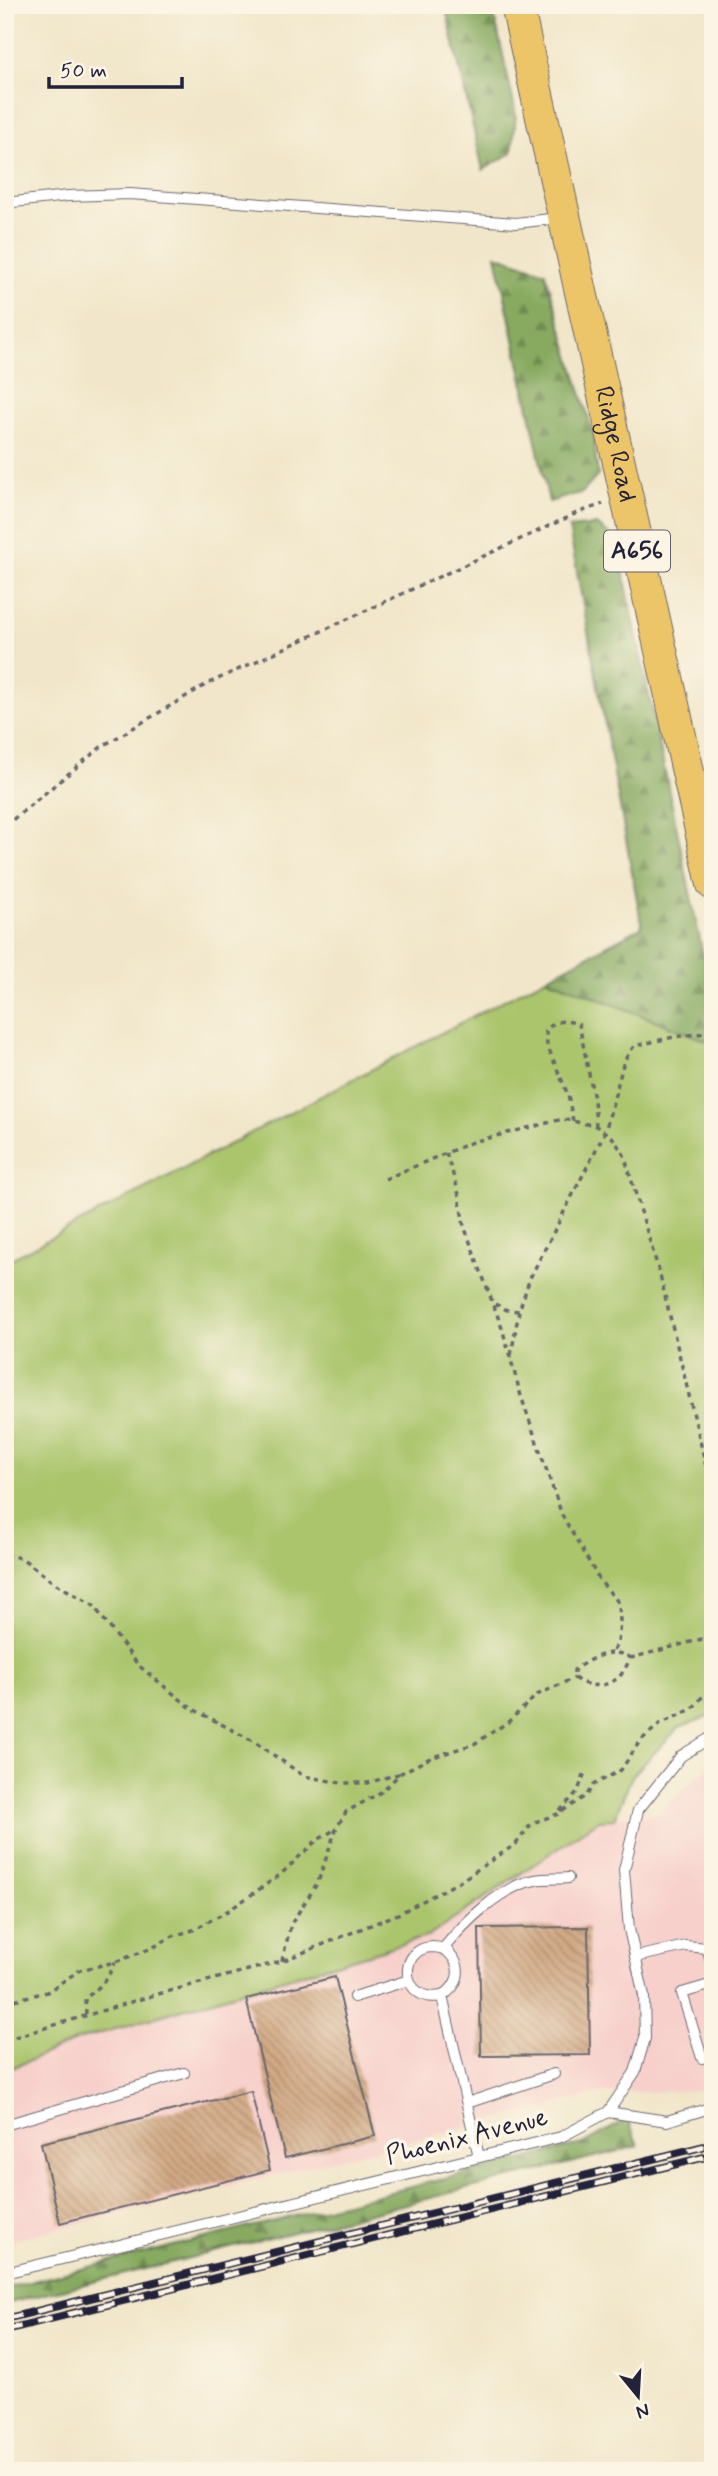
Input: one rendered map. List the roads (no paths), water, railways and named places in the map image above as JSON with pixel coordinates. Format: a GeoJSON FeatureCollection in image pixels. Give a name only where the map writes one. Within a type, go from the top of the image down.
{"type":"FeatureCollection","features":[{"type":"Feature","properties":{"kind":"main road","name":"Ridge Road"},"geometry":{"type":"LineString","coordinates":[[517,5],[713,884]]}},
{"type":"Feature","properties":{"kind":"lane"},"geometry":{"type":"LineString","coordinates":[[5,203],[68,196],[130,194],[516,223],[563,217]]}},
{"type":"Feature","properties":{"kind":"lane","name":"Phoenix Avenue"},"geometry":{"type":"LineString","coordinates":[[5,2273],[561,2137],[608,2112],[635,2072],[645,2038],[644,1996],[629,1929],[624,1870],[638,1810],[681,1756],[713,1736]]}},
{"type":"Feature","properties":{"kind":"lane"},"geometry":{"type":"LineString","coordinates":[[443,1949],[456,1933],[520,1884],[568,1878]]}},
{"type":"Feature","properties":{"kind":"lane"},"geometry":{"type":"LineString","coordinates":[[635,1957],[686,1946],[707,1948],[713,1966]]}},
{"type":"Feature","properties":{"kind":"lane"},"geometry":{"type":"LineString","coordinates":[[426,1948],[443,1949],[453,1958],[458,1976],[449,1991],[442,1996],[424,1996],[416,1991],[409,1980],[409,1963],[418,1951],[426,1948]]}},
{"type":"Feature","properties":{"kind":"lane"},"geometry":{"type":"LineString","coordinates":[[354,1997],[409,1980]]}},
{"type":"Feature","properties":{"kind":"lane"},"geometry":{"type":"LineString","coordinates":[[713,1984],[682,1993],[702,2058],[713,2055]]}},
{"type":"Feature","properties":{"kind":"lane"},"geometry":{"type":"LineString","coordinates":[[442,1996],[479,2157]]}},
{"type":"Feature","properties":{"kind":"lane"},"geometry":{"type":"LineString","coordinates":[[5,2125],[184,2073]]}},
{"type":"Feature","properties":{"kind":"lane"},"geometry":{"type":"LineString","coordinates":[[467,2103],[554,2074]]}},
{"type":"Feature","properties":{"kind":"lane"},"geometry":{"type":"LineString","coordinates":[[608,2112],[667,2121],[713,2107]]}},
{"type":"Feature","properties":{"kind":"railway"},"geometry":{"type":"LineString","coordinates":[[5,2319],[713,2144]]}},
{"type":"Feature","properties":{"kind":"railway"},"geometry":{"type":"LineString","coordinates":[[5,2330],[713,2155]]}}]}
